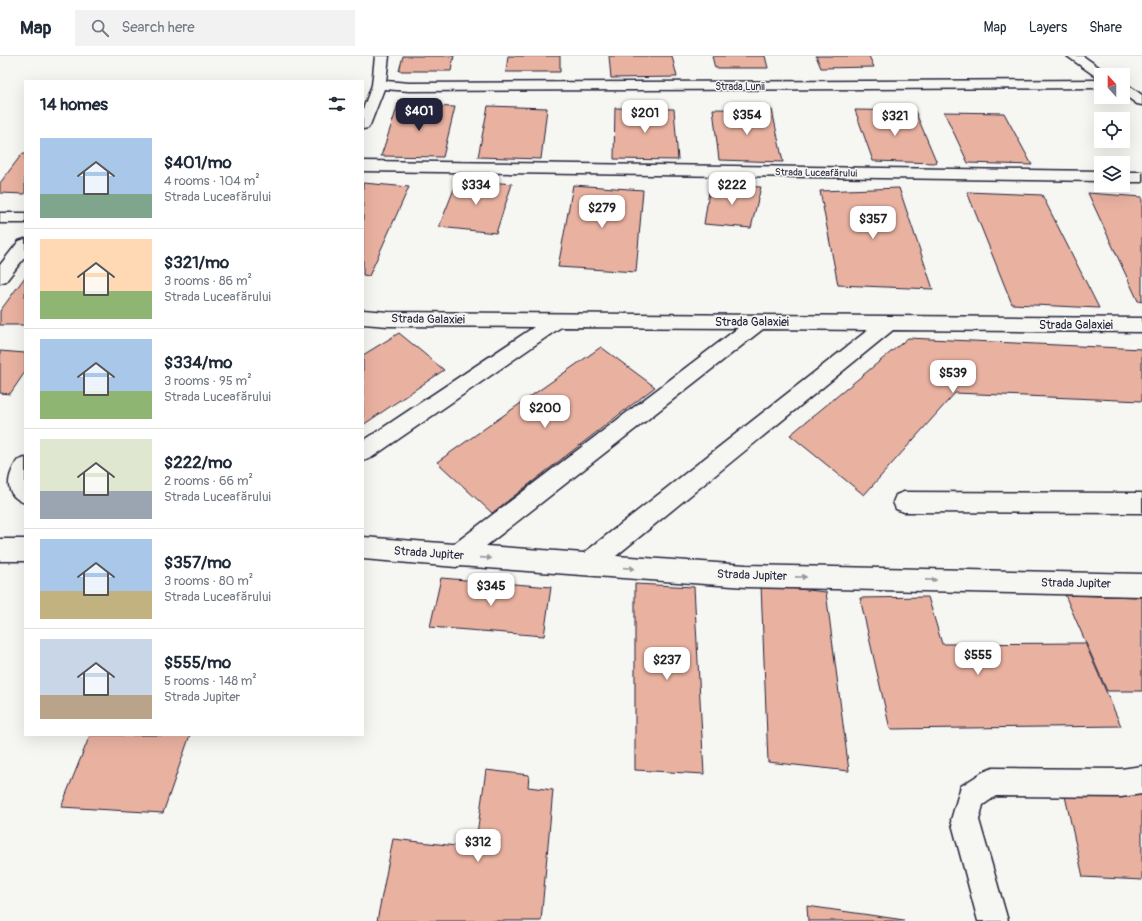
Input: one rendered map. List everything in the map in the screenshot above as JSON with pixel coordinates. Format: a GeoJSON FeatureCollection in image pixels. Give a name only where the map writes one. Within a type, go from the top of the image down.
{"type":"FeatureCollection","features":[{"type":"Feature","properties":{"kind":"street"},"geometry":{"type":"LineString","coordinates":[[364,122],[379,85],[382,56]]}},
{"type":"Feature","properties":{"kind":"street"},"geometry":{"type":"LineString","coordinates":[[1074,56],[1094,69]]}},
{"type":"Feature","properties":{"kind":"street","name":"Strada Lunii"},"geometry":{"type":"LineString","coordinates":[[379,85],[425,87],[1094,84]]}},
{"type":"Feature","properties":{"kind":"street"},"geometry":{"type":"LineString","coordinates":[[1130,93],[1142,101]]}},
{"type":"Feature","properties":{"kind":"street","name":"Strada Luceafărului"},"geometry":{"type":"LineString","coordinates":[[364,166],[1094,176]]}},
{"type":"Feature","properties":{"kind":"street"},"geometry":{"type":"LineString","coordinates":[[1130,177],[1142,177]]}},
{"type":"Feature","properties":{"kind":"street"},"geometry":{"type":"LineString","coordinates":[[0,218],[24,218]]}},
{"type":"Feature","properties":{"kind":"street"},"geometry":{"type":"LineString","coordinates":[[0,277],[24,246]]}},
{"type":"Feature","properties":{"kind":"street","name":"Strada Galaxiei"},"geometry":{"type":"LineString","coordinates":[[364,317],[388,319],[1142,325]]}},
{"type":"Feature","properties":{"kind":"street"},"geometry":{"type":"LineString","coordinates":[[364,333],[388,319]]}},
{"type":"Feature","properties":{"kind":"street"},"geometry":{"type":"LineString","coordinates":[[364,451],[558,320]]}},
{"type":"Feature","properties":{"kind":"street"},"geometry":{"type":"LineString","coordinates":[[456,556],[759,322]]}},
{"type":"Feature","properties":{"kind":"street"},"geometry":{"type":"LineString","coordinates":[[587,565],[889,323]]}},
{"type":"Feature","properties":{"kind":"street"},"geometry":{"type":"LineString","coordinates":[[24,469],[20,475],[21,490],[24,492]]}},
{"type":"Feature","properties":{"kind":"street"},"geometry":{"type":"LineString","coordinates":[[904,502],[1142,503]]}},
{"type":"Feature","properties":{"kind":"street","name":"Strada Jupiter"},"geometry":{"type":"LineString","coordinates":[[364,548],[746,576],[1142,585]]}},
{"type":"Feature","properties":{"kind":"street"},"geometry":{"type":"LineString","coordinates":[[0,550],[24,550]]}},
{"type":"Feature","properties":{"kind":"street"},"geometry":{"type":"LineString","coordinates":[[993,921],[965,820],[971,796],[993,782],[1121,783],[1142,780]]}},
{"type":"Feature","properties":{"kind":"building"},"geometry":{"type":"Polygon","coordinates":[[[403,56],[454,56],[451,71],[399,71],[403,56]]]}},
{"type":"Feature","properties":{"kind":"building"},"geometry":{"type":"Polygon","coordinates":[[[508,56],[560,56],[560,72],[506,72],[508,56]]]}},
{"type":"Feature","properties":{"kind":"building"},"geometry":{"type":"Polygon","coordinates":[[[609,56],[672,56],[677,77],[611,78],[609,56]]]}},
{"type":"Feature","properties":{"kind":"building"},"geometry":{"type":"Polygon","coordinates":[[[712,56],[765,56],[768,68],[715,68],[712,56]]]}},
{"type":"Feature","properties":{"kind":"building"},"geometry":{"type":"Polygon","coordinates":[[[816,56],[869,56],[874,67],[821,68],[816,56]]]}},
{"type":"Feature","properties":{"kind":"building"},"geometry":{"type":"Polygon","coordinates":[[[398,105],[455,107],[443,157],[381,156],[398,105]]]}},
{"type":"Feature","properties":{"kind":"building"},"geometry":{"type":"Polygon","coordinates":[[[488,106],[547,108],[541,159],[478,157],[488,106]]]}},
{"type":"Feature","properties":{"kind":"building"},"geometry":{"type":"Polygon","coordinates":[[[615,108],[674,109],[678,160],[614,159],[615,108]]]}},
{"type":"Feature","properties":{"kind":"building"},"geometry":{"type":"Polygon","coordinates":[[[713,109],[772,110],[783,162],[719,160],[713,109]]]}},
{"type":"Feature","properties":{"kind":"building"},"geometry":{"type":"Polygon","coordinates":[[[855,110],[915,111],[937,163],[873,161],[855,110]]]}},
{"type":"Feature","properties":{"kind":"building"},"geometry":{"type":"Polygon","coordinates":[[[944,112],[1004,113],[1032,165],[968,163],[944,112]]]}},
{"type":"Feature","properties":{"kind":"building"},"geometry":{"type":"Polygon","coordinates":[[[22,154],[24,154],[24,194],[0,193],[0,183],[22,154]]]}},
{"type":"Feature","properties":{"kind":"building"},"geometry":{"type":"Polygon","coordinates":[[[458,179],[512,184],[496,233],[439,227],[458,179]]]}},
{"type":"Feature","properties":{"kind":"building"},"geometry":{"type":"Polygon","coordinates":[[[364,183],[409,187],[369,276],[364,275],[364,183]]]}},
{"type":"Feature","properties":{"kind":"building"},"geometry":{"type":"Polygon","coordinates":[[[573,185],[643,190],[636,272],[558,267],[573,185]]]}},
{"type":"Feature","properties":{"kind":"building"},"geometry":{"type":"Polygon","coordinates":[[[710,185],[761,187],[751,228],[704,224],[710,185]]]}},
{"type":"Feature","properties":{"kind":"building"},"geometry":{"type":"Polygon","coordinates":[[[899,188],[933,289],[838,285],[820,191],[899,188]]]}},
{"type":"Feature","properties":{"kind":"building"},"geometry":{"type":"Polygon","coordinates":[[[967,192],[1042,195],[1099,308],[1012,304],[967,192]]]}},
{"type":"Feature","properties":{"kind":"building"},"geometry":{"type":"Polygon","coordinates":[[[1088,193],[1142,197],[1142,302],[1138,301],[1088,193]]]}},
{"type":"Feature","properties":{"kind":"building"},"geometry":{"type":"Polygon","coordinates":[[[24,278],[24,325],[0,325],[0,311],[24,278]]]}},
{"type":"Feature","properties":{"kind":"building"},"geometry":{"type":"Polygon","coordinates":[[[399,333],[444,370],[364,424],[364,354],[399,333]]]}},
{"type":"Feature","properties":{"kind":"building"},"geometry":{"type":"Polygon","coordinates":[[[908,338],[1142,349],[1142,401],[955,393],[864,495],[790,435],[908,338]]]}},
{"type":"Feature","properties":{"kind":"building"},"geometry":{"type":"Polygon","coordinates":[[[601,347],[655,387],[492,513],[437,462],[601,347]]]}},
{"type":"Feature","properties":{"kind":"building"},"geometry":{"type":"Polygon","coordinates":[[[0,351],[24,353],[24,373],[10,394],[0,393],[0,351]]]}},
{"type":"Feature","properties":{"kind":"building"},"geometry":{"type":"Polygon","coordinates":[[[441,578],[551,587],[544,636],[430,627],[441,578]]]}},
{"type":"Feature","properties":{"kind":"building"},"geometry":{"type":"Polygon","coordinates":[[[635,584],[694,587],[704,774],[635,770],[635,584]]]}},
{"type":"Feature","properties":{"kind":"building"},"geometry":{"type":"Polygon","coordinates":[[[761,585],[826,592],[849,771],[768,762],[761,585]]]}},
{"type":"Feature","properties":{"kind":"building"},"geometry":{"type":"Polygon","coordinates":[[[1065,595],[1142,597],[1142,691],[1107,691],[1065,595]]]}},
{"type":"Feature","properties":{"kind":"building"},"geometry":{"type":"Polygon","coordinates":[[[928,597],[942,644],[1085,643],[1121,726],[890,729],[860,598],[928,597]]]}},
{"type":"Feature","properties":{"kind":"building"},"geometry":{"type":"Polygon","coordinates":[[[90,736],[190,736],[163,813],[61,807],[90,736]]]}},
{"type":"Feature","properties":{"kind":"building"},"geometry":{"type":"Polygon","coordinates":[[[486,770],[529,775],[528,787],[553,790],[541,921],[377,921],[393,839],[475,848],[486,770]]]}},
{"type":"Feature","properties":{"kind":"building"},"geometry":{"type":"Polygon","coordinates":[[[1142,794],[1142,880],[1083,877],[1065,796],[1142,794]]]}},
{"type":"Feature","properties":{"kind":"building"},"geometry":{"type":"Polygon","coordinates":[[[807,906],[904,920],[904,921],[808,921],[807,906]]]}}]}
